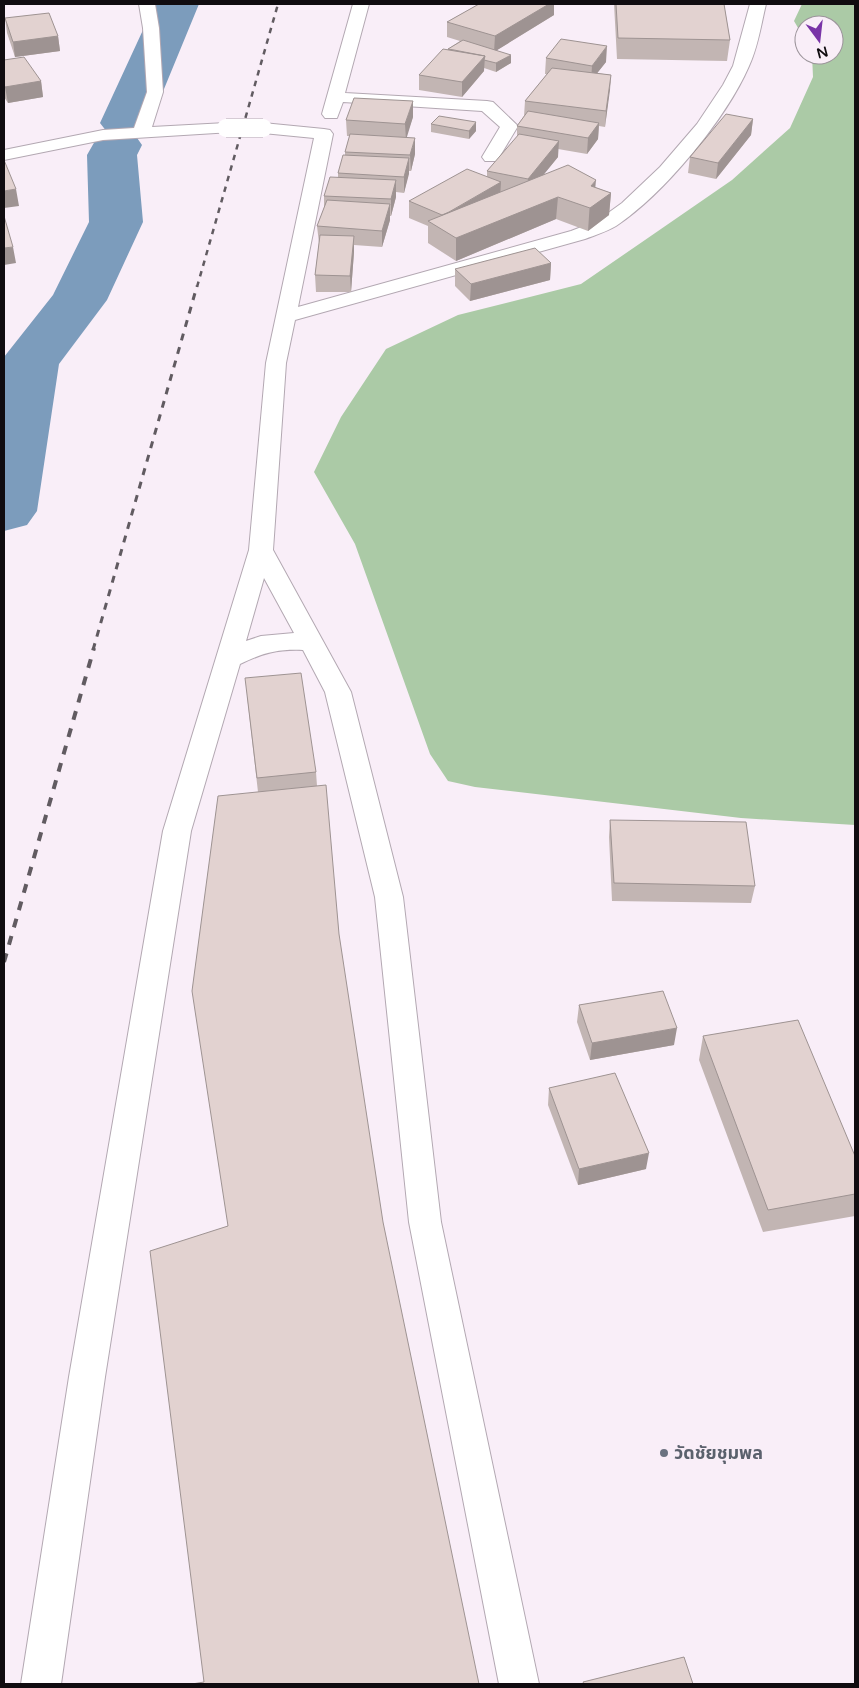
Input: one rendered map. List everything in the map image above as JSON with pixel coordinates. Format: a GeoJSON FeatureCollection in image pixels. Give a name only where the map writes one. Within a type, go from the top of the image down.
{"type":"FeatureCollection","features":[{"type":"Feature","properties":{"kind":"street"},"geometry":{"type":"LineString","coordinates":[[141,133],[155,92],[151,28],[147,4]]}},
{"type":"Feature","properties":{"kind":"street"},"geometry":{"type":"LineString","coordinates":[[41,1684],[87,1377],[177,831],[261,550],[276,363],[324,134],[361,4]]}},
{"type":"Feature","properties":{"kind":"street"},"geometry":{"type":"LineString","coordinates":[[286,316],[363,297],[411,281],[595,230],[611,220],[682,152],[723,98],[741,67],[758,4]]}},
{"type":"Feature","properties":{"kind":"street"},"geometry":{"type":"LineString","coordinates":[[336,97],[487,106],[509,126],[491,157]]}},
{"type":"Feature","properties":{"kind":"street"},"geometry":{"type":"LineString","coordinates":[[4,155],[103,135],[226,128],[263,128],[324,134]]}},
{"type":"Feature","properties":{"kind":"street"},"geometry":{"type":"LineString","coordinates":[[261,550],[338,692],[390,897],[425,1222],[519,1684]]}},
{"type":"Feature","properties":{"kind":"street"},"geometry":{"type":"LineString","coordinates":[[228,659],[261,644],[287,641],[312,642]]}},
{"type":"Feature","properties":{"kind":"green space"},"geometry":{"type":"Polygon","coordinates":[[[802,4],[855,4],[855,825],[741,818],[475,787],[448,781],[430,754],[355,544],[314,472],[341,417],[386,349],[458,315],[581,284],[732,180],[790,128],[813,77],[812,65],[844,65],[844,15],[797,15],[802,4]]]}},
{"type":"Feature","properties":{"kind":"building"},"geometry":{"type":"Polygon","coordinates":[[[479,4],[549,4],[495,36],[447,22],[479,4]]]}},
{"type":"Feature","properties":{"kind":"building"},"geometry":{"type":"Polygon","coordinates":[[[616,4],[724,4],[730,40],[618,38],[616,4]]]}},
{"type":"Feature","properties":{"kind":"building"},"geometry":{"type":"Polygon","coordinates":[[[49,13],[58,36],[13,42],[5,18],[49,13]]]}},
{"type":"Feature","properties":{"kind":"building"},"geometry":{"type":"Polygon","coordinates":[[[561,39],[607,46],[592,66],[546,58],[561,39]]]}},
{"type":"Feature","properties":{"kind":"building"},"geometry":{"type":"Polygon","coordinates":[[[463,40],[511,55],[496,63],[484,60],[485,56],[448,49],[463,40]]]}},
{"type":"Feature","properties":{"kind":"building"},"geometry":{"type":"Polygon","coordinates":[[[443,49],[485,56],[462,82],[419,75],[443,49]]]}},
{"type":"Feature","properties":{"kind":"building"},"geometry":{"type":"Polygon","coordinates":[[[24,57],[41,81],[5,87],[4,60],[24,57]]]}},
{"type":"Feature","properties":{"kind":"building"},"geometry":{"type":"Polygon","coordinates":[[[552,68],[611,75],[606,111],[525,101],[552,68]]]}},
{"type":"Feature","properties":{"kind":"building"},"geometry":{"type":"Polygon","coordinates":[[[354,98],[413,101],[405,124],[346,120],[354,98]]]}},
{"type":"Feature","properties":{"kind":"building"},"geometry":{"type":"Polygon","coordinates":[[[528,111],[599,123],[588,138],[517,126],[528,111]]]}},
{"type":"Feature","properties":{"kind":"building"},"geometry":{"type":"Polygon","coordinates":[[[726,114],[753,119],[718,163],[690,157],[726,114]]]}},
{"type":"Feature","properties":{"kind":"building"},"geometry":{"type":"Polygon","coordinates":[[[439,116],[476,122],[469,131],[431,124],[439,116]]]}},
{"type":"Feature","properties":{"kind":"building"},"geometry":{"type":"Polygon","coordinates":[[[350,134],[415,138],[410,155],[345,152],[350,134]]]}},
{"type":"Feature","properties":{"kind":"building"},"geometry":{"type":"Polygon","coordinates":[[[519,134],[559,141],[528,179],[487,171],[519,134]]]}},
{"type":"Feature","properties":{"kind":"building"},"geometry":{"type":"Polygon","coordinates":[[[343,155],[409,158],[404,177],[338,173],[343,155]]]}},
{"type":"Feature","properties":{"kind":"building"},"geometry":{"type":"Polygon","coordinates":[[[4,160],[16,189],[4,191],[4,160]]]}},
{"type":"Feature","properties":{"kind":"building"},"geometry":{"type":"Polygon","coordinates":[[[568,165],[596,180],[591,186],[611,193],[590,208],[558,197],[456,238],[428,221],[568,165]]]}},
{"type":"Feature","properties":{"kind":"building"},"geometry":{"type":"Polygon","coordinates":[[[467,169],[501,182],[442,215],[409,201],[467,169]]]}},
{"type":"Feature","properties":{"kind":"building"},"geometry":{"type":"Polygon","coordinates":[[[330,177],[396,180],[391,199],[324,196],[330,177]]]}},
{"type":"Feature","properties":{"kind":"building"},"geometry":{"type":"Polygon","coordinates":[[[327,200],[390,204],[382,231],[317,226],[327,200]]]}},
{"type":"Feature","properties":{"kind":"building"},"geometry":{"type":"Polygon","coordinates":[[[4,216],[13,247],[4,248],[4,216]]]}},
{"type":"Feature","properties":{"kind":"building"},"geometry":{"type":"Polygon","coordinates":[[[320,235],[354,236],[350,276],[315,275],[320,235]]]}},
{"type":"Feature","properties":{"kind":"building"},"geometry":{"type":"Polygon","coordinates":[[[535,248],[551,263],[471,284],[455,269],[535,248]]]}},
{"type":"Feature","properties":{"kind":"building"},"geometry":{"type":"Polygon","coordinates":[[[301,673],[316,772],[257,778],[245,678],[301,673]]]}},
{"type":"Feature","properties":{"kind":"building"},"geometry":{"type":"Polygon","coordinates":[[[326,785],[339,934],[383,1222],[479,1684],[192,1684],[204,1682],[150,1251],[228,1226],[192,991],[218,796],[326,785]]]}},
{"type":"Feature","properties":{"kind":"building"},"geometry":{"type":"Polygon","coordinates":[[[610,820],[746,822],[755,886],[614,883],[610,820]]]}},
{"type":"Feature","properties":{"kind":"building"},"geometry":{"type":"Polygon","coordinates":[[[663,991],[677,1028],[592,1043],[579,1005],[663,991]]]}},
{"type":"Feature","properties":{"kind":"building"},"geometry":{"type":"Polygon","coordinates":[[[798,1020],[855,1156],[855,1194],[768,1210],[703,1036],[798,1020]]]}},
{"type":"Feature","properties":{"kind":"building"},"geometry":{"type":"Polygon","coordinates":[[[615,1073],[649,1153],[579,1169],[549,1088],[615,1073]]]}},
{"type":"Feature","properties":{"kind":"building"},"geometry":{"type":"Polygon","coordinates":[[[684,1657],[693,1684],[584,1684],[583,1682],[684,1657]]]}},
{"type":"Feature","properties":{"kind":"waterway"},"geometry":{"type":"LineString","coordinates":[[125,123],[177,4]]}},
{"type":"Feature","properties":{"kind":"waterway"},"geometry":{"type":"LineString","coordinates":[[4,511],[30,362],[79,300],[116,222],[112,155],[117,145]]}},
{"type":"Feature","properties":{"kind":"railway"},"geometry":{"type":"LineString","coordinates":[[197,287],[278,4]]}},
{"type":"Feature","properties":{"kind":"railway"},"geometry":{"type":"LineString","coordinates":[[93,650],[197,286]]}},
{"type":"Feature","properties":{"kind":"railway"},"geometry":{"type":"LineString","coordinates":[[4,962],[94,648]]}},
{"type":"Feature","properties":{"kind":"place","name":"วัดชัยชุมพล"},"geometry":{"type":"Point","coordinates":[664,1453]}}]}
